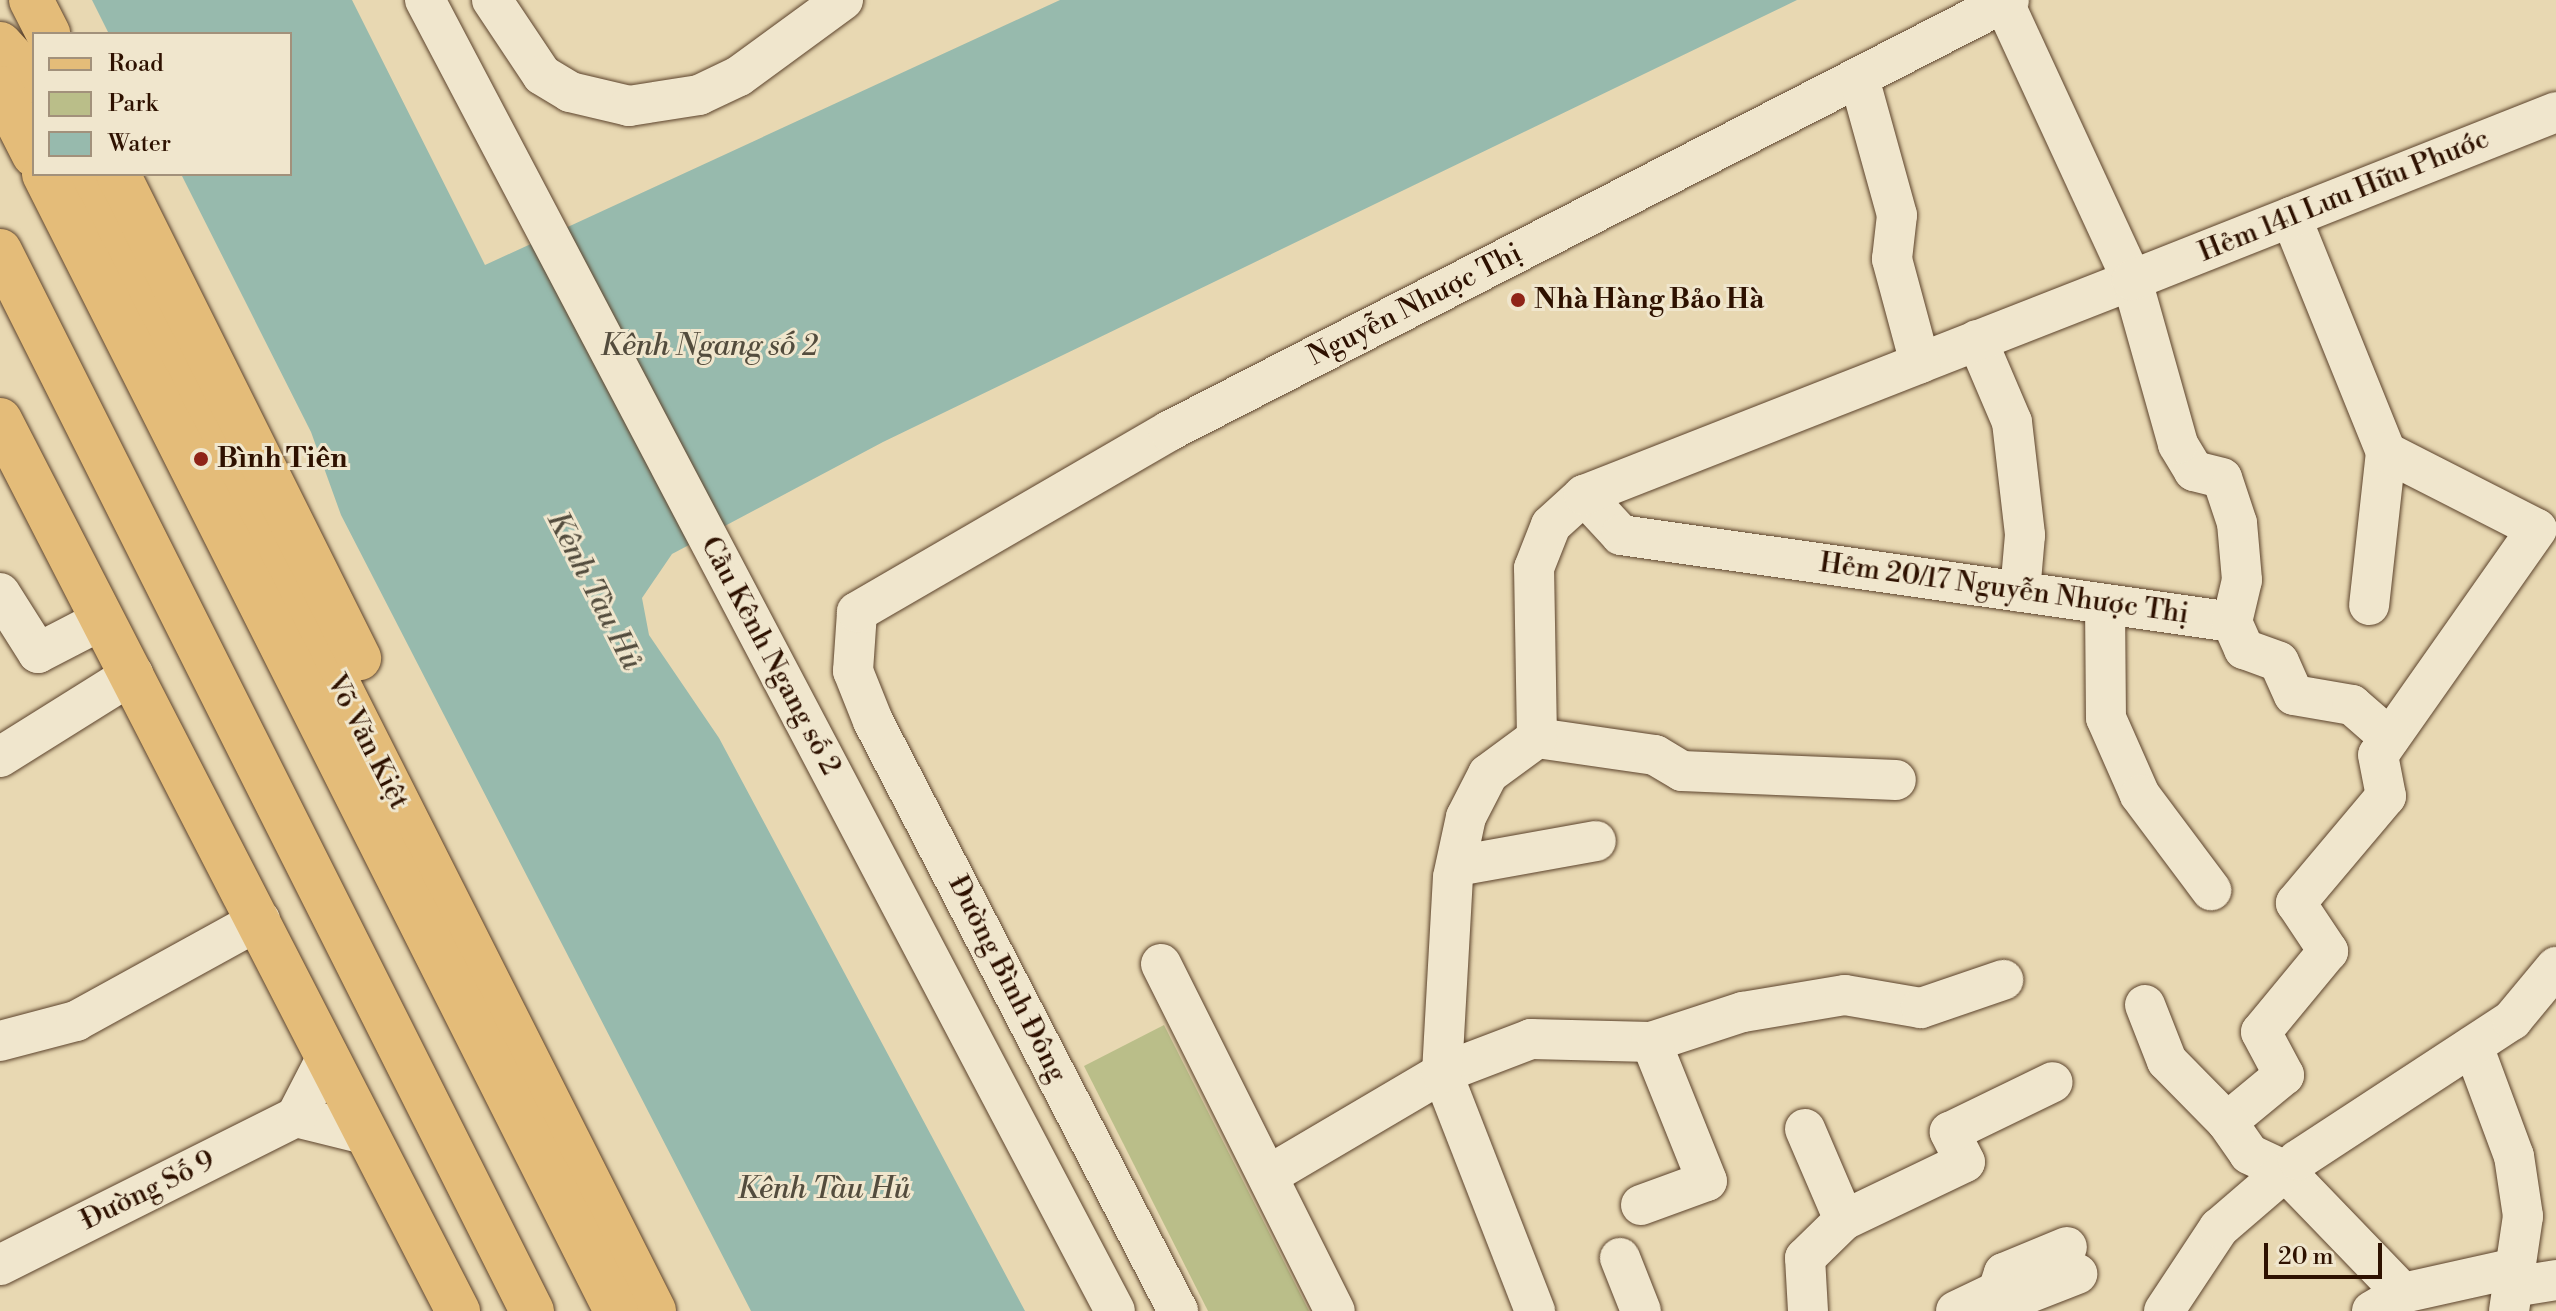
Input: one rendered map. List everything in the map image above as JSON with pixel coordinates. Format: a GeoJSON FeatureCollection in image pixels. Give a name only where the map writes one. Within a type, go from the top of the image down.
{"type":"FeatureCollection","features":[{"type":"Feature","properties":{"kind":"main road"},"geometry":{"type":"LineString","coordinates":[[31,0],[47,32]]}},
{"type":"Feature","properties":{"kind":"main road"},"geometry":{"type":"LineString","coordinates":[[0,44],[32,79]]}},
{"type":"Feature","properties":{"kind":"main road"},"geometry":{"type":"LineString","coordinates":[[0,88],[32,151]]}},
{"type":"Feature","properties":{"kind":"main road","name":"Võ Văn Kiệt"},"geometry":{"type":"LineString","coordinates":[[45,176],[616,1311]]}},
{"type":"Feature","properties":{"kind":"main road","name":"Võ Văn Kiệt"},"geometry":{"type":"LineString","coordinates":[[82,176],[654,1311]]}},
{"type":"Feature","properties":{"kind":"main road","name":"Võ Văn Kiệt"},"geometry":{"type":"LineString","coordinates":[[119,176],[686,1311]]}},
{"type":"Feature","properties":{"kind":"main road"},"geometry":{"type":"LineString","coordinates":[[0,251],[532,1311]]}},
{"type":"Feature","properties":{"kind":"main road"},"geometry":{"type":"LineString","coordinates":[[0,420],[260,920],[458,1311]]}},
{"type":"Feature","properties":{"kind":"street","name":"Cầu Kênh Ngang số 2"},"geometry":{"type":"LineString","coordinates":[[425,0],[1115,1311]]}},
{"type":"Feature","properties":{"kind":"street"},"geometry":{"type":"LineString","coordinates":[[492,0],[542,75],[570,92],[629,106],[699,95],[785,48],[843,0]]}},
{"type":"Feature","properties":{"kind":"street"},"geometry":{"type":"LineString","coordinates":[[2006,1],[2132,280],[2178,444],[2194,471],[2222,478],[2237,523],[2242,580],[2232,622],[2244,649],[2279,662],[2294,695],[2352,705],[2384,747],[2386,796],[2296,903],[2328,951],[2261,1032],[2284,1075],[2227,1122]]}},
{"type":"Feature","properties":{"kind":"street","name":"Nguyễn Nhược Thị"},"geometry":{"type":"LineString","coordinates":[[855,642],[857,612],[1169,431],[2006,1]]}},
{"type":"Feature","properties":{"kind":"street"},"geometry":{"type":"LineString","coordinates":[[1859,78],[1897,215],[1892,259],[1920,363]]}},
{"type":"Feature","properties":{"kind":"street","name":"Hẻm 141 Lưu Hữu Phước"},"geometry":{"type":"LineString","coordinates":[[1584,495],[2556,112]]}},
{"type":"Feature","properties":{"kind":"street"},"geometry":{"type":"LineString","coordinates":[[2291,217],[2386,452],[2369,605]]}},
{"type":"Feature","properties":{"kind":"street"},"geometry":{"type":"LineString","coordinates":[[1977,340],[2012,422],[2025,535],[2020,592]]}},
{"type":"Feature","properties":{"kind":"street"},"geometry":{"type":"LineString","coordinates":[[2384,747],[2547,523],[2386,452]]}},
{"type":"Feature","properties":{"kind":"street"},"geometry":{"type":"LineString","coordinates":[[1537,738],[1534,568],[1551,525],[1584,495]]}},
{"type":"Feature","properties":{"kind":"street","name":"Hẻm 20/17 Nguyễn Nhược Thị"},"geometry":{"type":"LineString","coordinates":[[1584,495],[1621,535],[2232,622]]}},
{"type":"Feature","properties":{"kind":"street"},"geometry":{"type":"LineString","coordinates":[[0,593],[38,653],[104,619]]}},
{"type":"Feature","properties":{"kind":"street"},"geometry":{"type":"LineString","coordinates":[[2105,604],[2106,718],[2140,795],[2211,890]]}},
{"type":"Feature","properties":{"kind":"street","name":"Đường Bình Đông"},"geometry":{"type":"LineString","coordinates":[[855,642],[853,671],[873,721],[1178,1311]]}},
{"type":"Feature","properties":{"kind":"street"},"geometry":{"type":"LineString","coordinates":[[0,757],[133,674]]}},
{"type":"Feature","properties":{"kind":"street"},"geometry":{"type":"LineString","coordinates":[[1535,1311],[1442,1073],[1457,866],[1466,817],[1488,774],[1537,738],[1655,755],[1682,771],[1896,780]]}},
{"type":"Feature","properties":{"kind":"street"},"geometry":{"type":"LineString","coordinates":[[1457,866],[1596,841]]}},
{"type":"Feature","properties":{"kind":"street"},"geometry":{"type":"LineString","coordinates":[[0,1041],[76,1021],[260,920]]}},
{"type":"Feature","properties":{"kind":"street"},"geometry":{"type":"LineString","coordinates":[[1161,964],[1335,1311]]}},
{"type":"Feature","properties":{"kind":"street"},"geometry":{"type":"LineString","coordinates":[[2164,1311],[2219,1228],[2285,1171],[2512,1020],[2556,967]]}},
{"type":"Feature","properties":{"kind":"street"},"geometry":{"type":"LineString","coordinates":[[1269,1175],[1442,1073],[1531,1039],[1651,1042],[1743,1012],[1845,995],[1921,1008],[2003,980]]}},
{"type":"Feature","properties":{"kind":"street"},"geometry":{"type":"LineString","coordinates":[[2145,1005],[2167,1061],[2227,1122],[2249,1154],[2285,1171],[2387,1302],[2556,1280]]}},
{"type":"Feature","properties":{"kind":"street"},"geometry":{"type":"LineString","coordinates":[[1641,1205],[1707,1181],[1651,1042]]}},
{"type":"Feature","properties":{"kind":"street"},"geometry":{"type":"LineString","coordinates":[[2473,1046],[2514,1156],[2523,1216],[2512,1288]]}},
{"type":"Feature","properties":{"kind":"street"},"geometry":{"type":"LineString","coordinates":[[328,1055],[296,1117],[369,1135]]}},
{"type":"Feature","properties":{"kind":"street"},"geometry":{"type":"LineString","coordinates":[[1804,1309],[1805,1258],[1844,1220],[1965,1162],[1950,1132],[2053,1082]]}},
{"type":"Feature","properties":{"kind":"street","name":"Đường Số 9"},"geometry":{"type":"LineString","coordinates":[[0,1265],[296,1117]]}},
{"type":"Feature","properties":{"kind":"street"},"geometry":{"type":"LineString","coordinates":[[1805,1129],[1844,1220]]}},
{"type":"Feature","properties":{"kind":"street"},"geometry":{"type":"LineString","coordinates":[[1620,1258],[1641,1311]]}},
{"type":"Feature","properties":{"kind":"street"},"geometry":{"type":"LineString","coordinates":[[1956,1311],[1998,1291],[2016,1298],[2072,1260]]}},
{"type":"Feature","properties":{"kind":"green space"},"geometry":{"type":"Polygon","coordinates":[[[1164,1025],[1309,1311],[1208,1311],[1084,1066],[1164,1025]]]}},
{"type":"Feature","properties":{"kind":"water"},"geometry":{"type":"Polygon","coordinates":[[[92,0],[352,0],[485,265],[1060,0],[1797,0],[883,442],[672,554],[642,598],[649,635],[719,738],[1025,1311],[751,1311],[341,515],[311,432],[182,176],[292,176],[292,32],[108,32],[92,0]]]}},
{"type":"Feature","properties":{"kind":"place","name":"Nhà Hàng Bảo Hà"},"geometry":{"type":"Point","coordinates":[1518,300]}},
{"type":"Feature","properties":{"kind":"place","name":"Bình Tiên"},"geometry":{"type":"Point","coordinates":[201,459]}},
{"type":"Feature","properties":{"kind":"water label","name":"Kênh Ngang số 2"},"geometry":{"type":"Point","coordinates":[709,346]}},
{"type":"Feature","properties":{"kind":"water label","name":"Kênh Tàu Hủ"},"geometry":{"type":"Point","coordinates":[594,591]}},
{"type":"Feature","properties":{"kind":"water label","name":"Kênh Tàu Hủ"},"geometry":{"type":"Point","coordinates":[824,1189]}}]}
